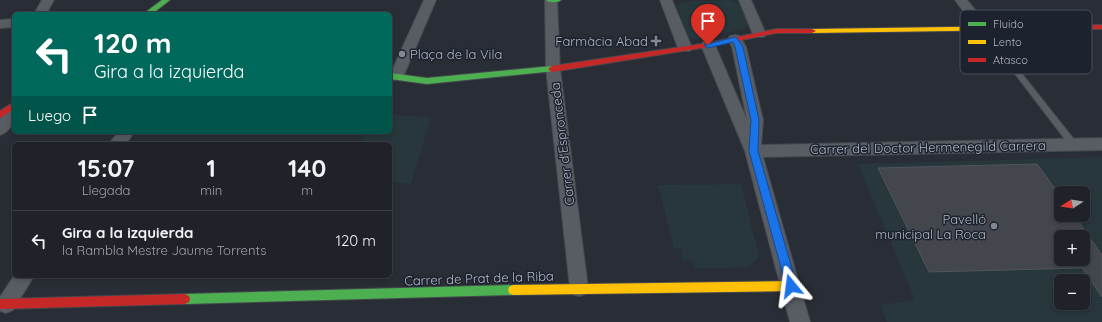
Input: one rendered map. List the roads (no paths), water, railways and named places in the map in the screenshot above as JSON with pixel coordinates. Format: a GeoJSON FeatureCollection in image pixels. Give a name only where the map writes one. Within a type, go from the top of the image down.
{"type":"FeatureCollection","features":[{"type":"Feature","properties":{"kind":"street"},"geometry":{"type":"LineString","coordinates":[[41,12],[48,0]]}},
{"type":"Feature","properties":{"kind":"street"},"geometry":{"type":"LineString","coordinates":[[150,12],[167,0]]}},
{"type":"Feature","properties":{"kind":"street"},"geometry":{"type":"LineString","coordinates":[[430,0],[393,76],[427,81],[553,69],[708,45],[776,31],[960,28]]}},
{"type":"Feature","properties":{"kind":"street"},"geometry":{"type":"LineString","coordinates":[[551,0],[558,0]]}},
{"type":"Feature","properties":{"kind":"street","name":"Carrer d'Espronceda"},"geometry":{"type":"LineString","coordinates":[[551,0],[553,69],[579,288]]}},
{"type":"Feature","properties":{"kind":"street"},"geometry":{"type":"LineString","coordinates":[[666,0],[685,48]]}},
{"type":"Feature","properties":{"kind":"street"},"geometry":{"type":"LineString","coordinates":[[745,0],[759,34]]}},
{"type":"Feature","properties":{"kind":"street"},"geometry":{"type":"LineString","coordinates":[[961,0],[969,10]]}},
{"type":"Feature","properties":{"kind":"street"},"geometry":{"type":"LineString","coordinates":[[0,24],[12,23]]}},
{"type":"Feature","properties":{"kind":"street"},"geometry":{"type":"LineString","coordinates":[[1092,27],[1102,27]]}},
{"type":"Feature","properties":{"kind":"street"},"geometry":{"type":"LineString","coordinates":[[735,40],[739,47],[755,120],[753,151]]}},
{"type":"Feature","properties":{"kind":"street"},"geometry":{"type":"LineString","coordinates":[[708,45],[753,151],[800,322]]}},
{"type":"Feature","properties":{"kind":"street"},"geometry":{"type":"LineString","coordinates":[[0,129],[8,114]]}},
{"type":"Feature","properties":{"kind":"street","name":"Carrer del Doctor Hermenegild Carrera"},"geometry":{"type":"LineString","coordinates":[[753,151],[1102,144]]}},
{"type":"Feature","properties":{"kind":"street"},"geometry":{"type":"LineString","coordinates":[[3,304],[23,278]]}},
{"type":"Feature","properties":{"kind":"street","name":"Carrer de Prat de la Riba"},"geometry":{"type":"LineString","coordinates":[[3,304],[579,288],[791,286]]}},
{"type":"Feature","properties":{"kind":"lane"},"geometry":{"type":"LineString","coordinates":[[1019,74],[1073,144]]}},
{"type":"Feature","properties":{"kind":"place","name":"Farmàcia Abad"},"geometry":{"type":"Point","coordinates":[656,41]}},
{"type":"Feature","properties":{"kind":"place","name":"Plaça de la Vila"},"geometry":{"type":"Point","coordinates":[402,54]}},
{"type":"Feature","properties":{"kind":"place","name":"Pavelló municipal La Roca"},"geometry":{"type":"Point","coordinates":[994,226]}}]}
